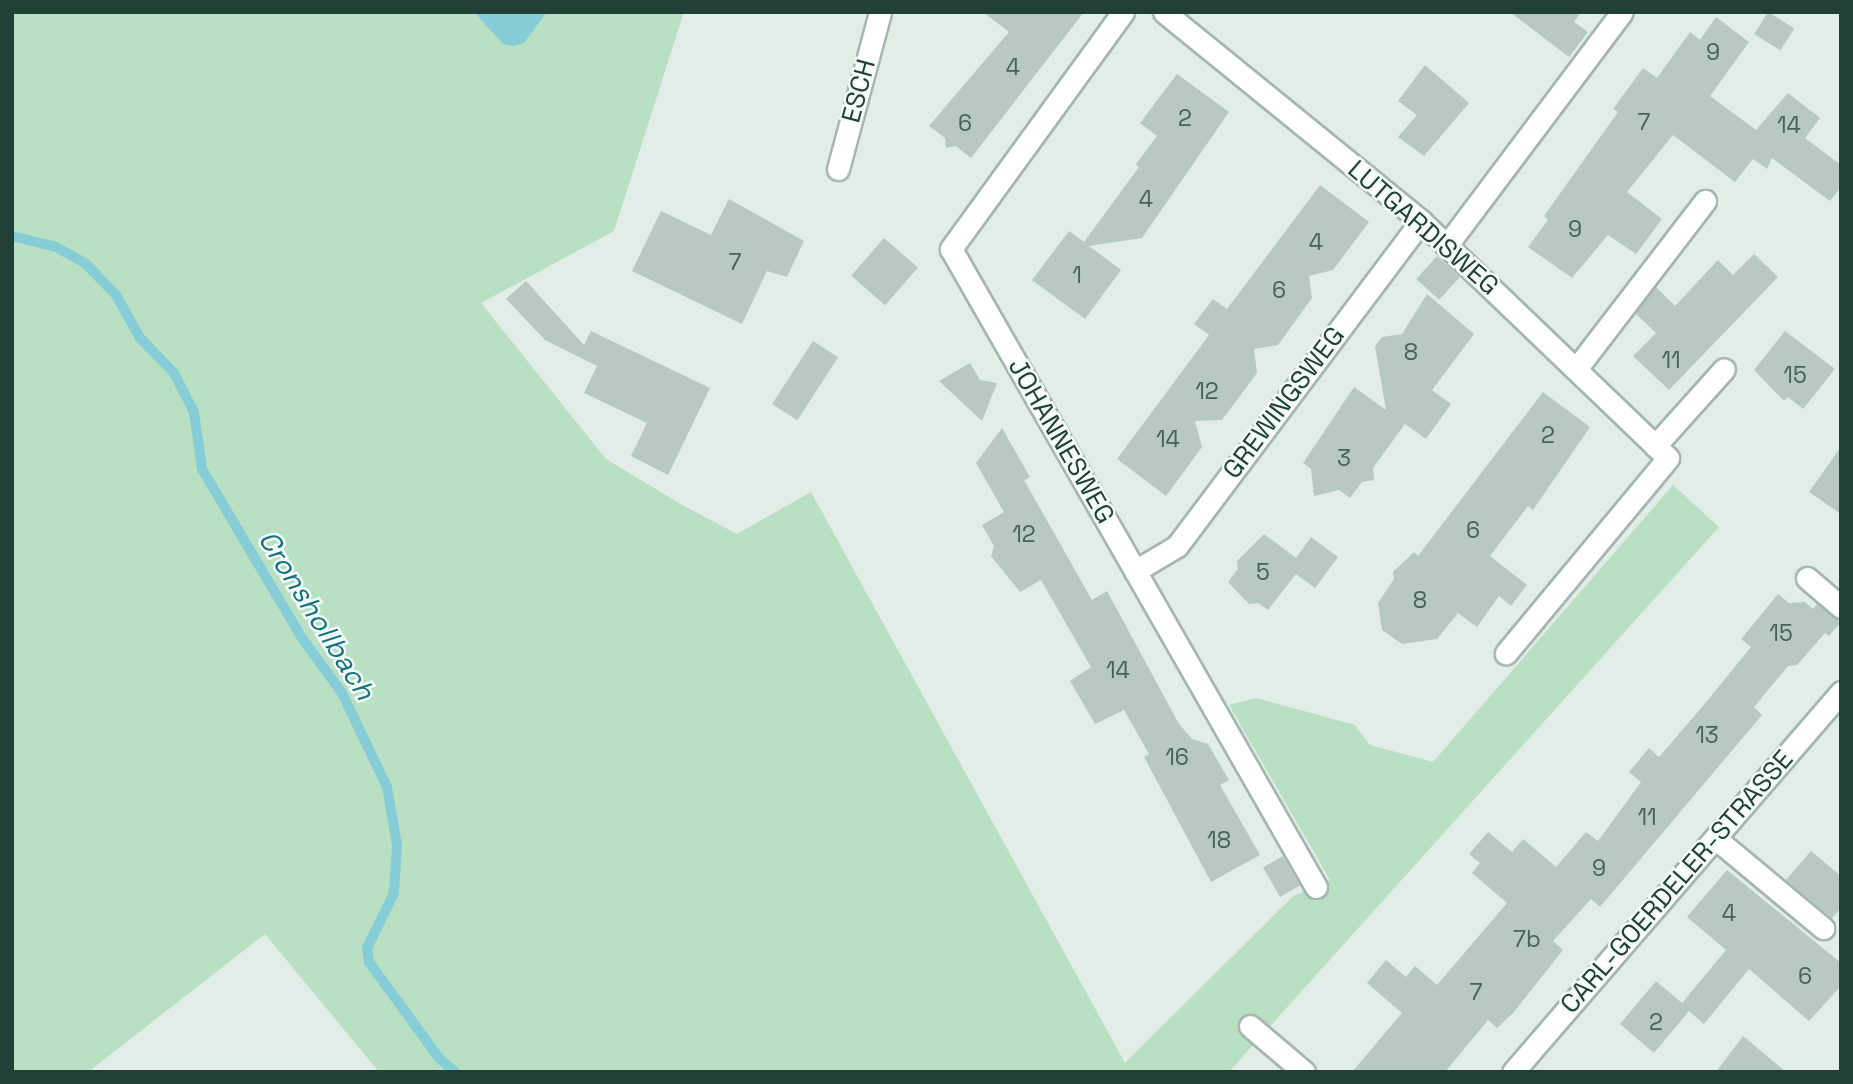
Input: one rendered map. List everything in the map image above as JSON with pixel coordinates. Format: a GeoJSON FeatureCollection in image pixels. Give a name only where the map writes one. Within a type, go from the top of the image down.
{"type":"FeatureCollection","features":[{"type":"Feature","properties":{"kind":"street","name":"ESCH"},"geometry":{"type":"LineString","coordinates":[[838,169],[880,12]]}},
{"type":"Feature","properties":{"kind":"street","name":"JOHANNESWEG"},"geometry":{"type":"LineString","coordinates":[[1123,12],[951,249],[1316,887]]}},
{"type":"Feature","properties":{"kind":"street","name":"LUTGARDISWEG"},"geometry":{"type":"LineString","coordinates":[[1164,12],[1421,221],[1662,452]]}},
{"type":"Feature","properties":{"kind":"street"},"geometry":{"type":"LineString","coordinates":[[1447,245],[1622,12]]}},
{"type":"Feature","properties":{"kind":"street"},"geometry":{"type":"LineString","coordinates":[[1576,369],[1705,201]]}},
{"type":"Feature","properties":{"kind":"street","name":"GREWINGSWEG"},"geometry":{"type":"LineString","coordinates":[[1135,571],[1177,546],[1421,221]]}},
{"type":"Feature","properties":{"kind":"street"},"geometry":{"type":"LineString","coordinates":[[1506,653],[1724,369]]}},
{"type":"Feature","properties":{"kind":"street"},"geometry":{"type":"LineString","coordinates":[[1808,578],[1841,607]]}},
{"type":"Feature","properties":{"kind":"street","name":"CARL-GOERDELER-STRASSE"},"geometry":{"type":"LineString","coordinates":[[1513,1072],[1841,692]]}},
{"type":"Feature","properties":{"kind":"street"},"geometry":{"type":"LineString","coordinates":[[1715,838],[1823,928]]}},
{"type":"Feature","properties":{"kind":"street"},"geometry":{"type":"LineString","coordinates":[[1250,1026],[1304,1072]]}},
{"type":"Feature","properties":{"kind":"green space"},"geometry":{"type":"Polygon","coordinates":[[[12,12],[474,12],[503,43],[514,46],[524,42],[547,12],[684,12],[614,231],[481,303],[606,459],[684,506],[737,534],[811,492],[1125,1063],[1293,896],[1330,880],[1229,705],[1256,698],[1355,725],[1370,745],[1433,762],[1673,485],[1719,527],[1229,1072],[379,1072],[265,934],[88,1072],[12,1072],[12,12]]]}},
{"type":"Feature","properties":{"kind":"water"},"geometry":{"type":"Polygon","coordinates":[[[474,12],[547,12],[524,43],[514,46],[503,44],[474,12]]]}},
{"type":"Feature","properties":{"kind":"building"},"geometry":{"type":"Polygon","coordinates":[[[983,12],[1084,12],[971,158],[956,146],[946,148],[945,138],[929,126],[1009,32],[983,12]]]}},
{"type":"Feature","properties":{"kind":"building"},"geometry":{"type":"Polygon","coordinates":[[[1510,12],[1581,12],[1574,22],[1588,32],[1569,57],[1510,12]]]}},
{"type":"Feature","properties":{"kind":"building"},"geometry":{"type":"Polygon","coordinates":[[[1768,12],[1794,28],[1781,50],[1754,34],[1768,12]]]}},
{"type":"Feature","properties":{"kind":"building"},"geometry":{"type":"Polygon","coordinates":[[[1716,17],[1749,42],[1710,96],[1756,130],[1788,93],[1820,118],[1805,138],[1841,165],[1841,187],[1830,201],[1772,158],[1767,169],[1753,159],[1735,182],[1673,135],[1627,192],[1662,219],[1636,254],[1608,235],[1572,278],[1528,247],[1548,220],[1544,216],[1618,112],[1613,109],[1643,68],[1657,78],[1690,32],[1700,40],[1716,17]]]}},
{"type":"Feature","properties":{"kind":"building"},"geometry":{"type":"Polygon","coordinates":[[[1425,65],[1469,103],[1424,156],[1398,137],[1417,115],[1398,101],[1425,65]]]}},
{"type":"Feature","properties":{"kind":"building"},"geometry":{"type":"Polygon","coordinates":[[[1177,74],[1229,112],[1142,238],[1089,246],[1121,270],[1085,319],[1032,280],[1069,231],[1084,242],[1139,167],[1136,164],[1157,136],[1140,123],[1177,74]]]}},
{"type":"Feature","properties":{"kind":"building"},"geometry":{"type":"Polygon","coordinates":[[[1320,185],[1369,222],[1333,270],[1309,276],[1312,298],[1278,345],[1254,349],[1257,373],[1222,420],[1195,421],[1202,447],[1166,496],[1117,459],[1209,335],[1194,324],[1213,299],[1227,309],[1320,185]]]}},
{"type":"Feature","properties":{"kind":"building"},"geometry":{"type":"Polygon","coordinates":[[[729,199],[804,241],[787,277],[767,271],[742,324],[632,271],[661,211],[711,235],[729,199]]]}},
{"type":"Feature","properties":{"kind":"building"},"geometry":{"type":"Polygon","coordinates":[[[884,238],[918,268],[885,305],[851,276],[884,238]]]}},
{"type":"Feature","properties":{"kind":"building"},"geometry":{"type":"Polygon","coordinates":[[[1754,254],[1778,277],[1669,390],[1633,356],[1656,333],[1635,313],[1656,287],[1675,306],[1718,260],[1733,275],[1754,254]]]}},
{"type":"Feature","properties":{"kind":"building"},"geometry":{"type":"Polygon","coordinates":[[[1437,256],[1460,277],[1439,300],[1416,279],[1437,256]]]}},
{"type":"Feature","properties":{"kind":"building"},"geometry":{"type":"Polygon","coordinates":[[[526,281],[584,345],[591,331],[710,388],[668,475],[631,456],[647,423],[584,393],[597,366],[545,340],[506,299],[526,281]]]}},
{"type":"Feature","properties":{"kind":"building"},"geometry":{"type":"Polygon","coordinates":[[[1427,294],[1474,334],[1432,390],[1451,404],[1426,439],[1405,424],[1373,468],[1374,480],[1362,482],[1350,498],[1339,490],[1314,496],[1311,469],[1303,463],[1354,387],[1386,410],[1375,346],[1382,337],[1402,334],[1427,294]]]}},
{"type":"Feature","properties":{"kind":"building"},"geometry":{"type":"Polygon","coordinates":[[[1785,331],[1835,369],[1803,409],[1788,397],[1784,401],[1754,370],[1785,331]]]}},
{"type":"Feature","properties":{"kind":"building"},"geometry":{"type":"Polygon","coordinates":[[[813,341],[838,357],[797,420],[772,404],[813,341]]]}},
{"type":"Feature","properties":{"kind":"building"},"geometry":{"type":"Polygon","coordinates":[[[970,363],[980,380],[997,383],[982,421],[939,381],[970,363]]]}},
{"type":"Feature","properties":{"kind":"building"},"geometry":{"type":"Polygon","coordinates":[[[1543,392],[1590,427],[1533,510],[1528,506],[1490,556],[1527,585],[1511,606],[1499,596],[1477,627],[1458,613],[1437,639],[1402,644],[1382,630],[1378,603],[1394,579],[1393,572],[1414,552],[1418,556],[1543,392]]]}},
{"type":"Feature","properties":{"kind":"building"},"geometry":{"type":"Polygon","coordinates":[[[1002,428],[1030,477],[1024,480],[1092,600],[1107,591],[1179,724],[1192,739],[1208,744],[1229,780],[1220,785],[1260,855],[1211,882],[1144,757],[1149,754],[1124,710],[1095,724],[1070,681],[1091,667],[1041,580],[1020,592],[991,556],[994,546],[982,525],[1004,512],[976,463],[1002,428]]]}},
{"type":"Feature","properties":{"kind":"building"},"geometry":{"type":"Polygon","coordinates":[[[1841,447],[1841,514],[1809,492],[1841,447]]]}},
{"type":"Feature","properties":{"kind":"building"},"geometry":{"type":"Polygon","coordinates":[[[1264,534],[1296,558],[1311,537],[1338,557],[1315,588],[1296,574],[1268,610],[1258,603],[1249,604],[1228,582],[1238,569],[1237,561],[1264,534]]]}},
{"type":"Feature","properties":{"kind":"building"},"geometry":{"type":"Polygon","coordinates":[[[1778,594],[1789,603],[1805,602],[1813,609],[1817,604],[1841,622],[1829,636],[1825,633],[1797,665],[1788,666],[1754,707],[1762,715],[1600,907],[1591,899],[1553,941],[1563,950],[1514,1012],[1497,1028],[1488,1020],[1445,1072],[1352,1072],[1402,1013],[1367,983],[1386,960],[1406,977],[1415,966],[1437,985],[1507,903],[1472,873],[1480,863],[1469,854],[1488,832],[1512,852],[1523,839],[1556,867],[1586,832],[1598,841],[1641,782],[1629,772],[1649,748],[1659,757],[1702,707],[1751,647],[1741,639],[1778,594]]]}},
{"type":"Feature","properties":{"kind":"building"},"geometry":{"type":"Polygon","coordinates":[[[1811,851],[1841,876],[1841,908],[1832,918],[1786,880],[1811,851]]]}},
{"type":"Feature","properties":{"kind":"building"},"geometry":{"type":"Polygon","coordinates":[[[1283,856],[1300,885],[1280,897],[1263,868],[1283,856]]]}},
{"type":"Feature","properties":{"kind":"building"},"geometry":{"type":"Polygon","coordinates":[[[1727,870],[1841,963],[1841,986],[1809,1021],[1749,969],[1704,1024],[1689,1011],[1654,1053],[1620,1024],[1656,981],[1682,1003],[1726,950],[1687,917],[1727,870]]]}},
{"type":"Feature","properties":{"kind":"building"},"geometry":{"type":"Polygon","coordinates":[[[1743,1036],[1786,1072],[1716,1072],[1743,1036]]]}},
{"type":"Feature","properties":{"kind":"waterway","name":"Cronshollbach"},"geometry":{"type":"LineString","coordinates":[[12,236],[56,247],[85,263],[116,295],[140,338],[174,373],[194,412],[202,469],[302,638],[342,693],[387,787],[397,845],[394,893],[367,948],[369,962],[439,1058],[455,1072]]}}]}
